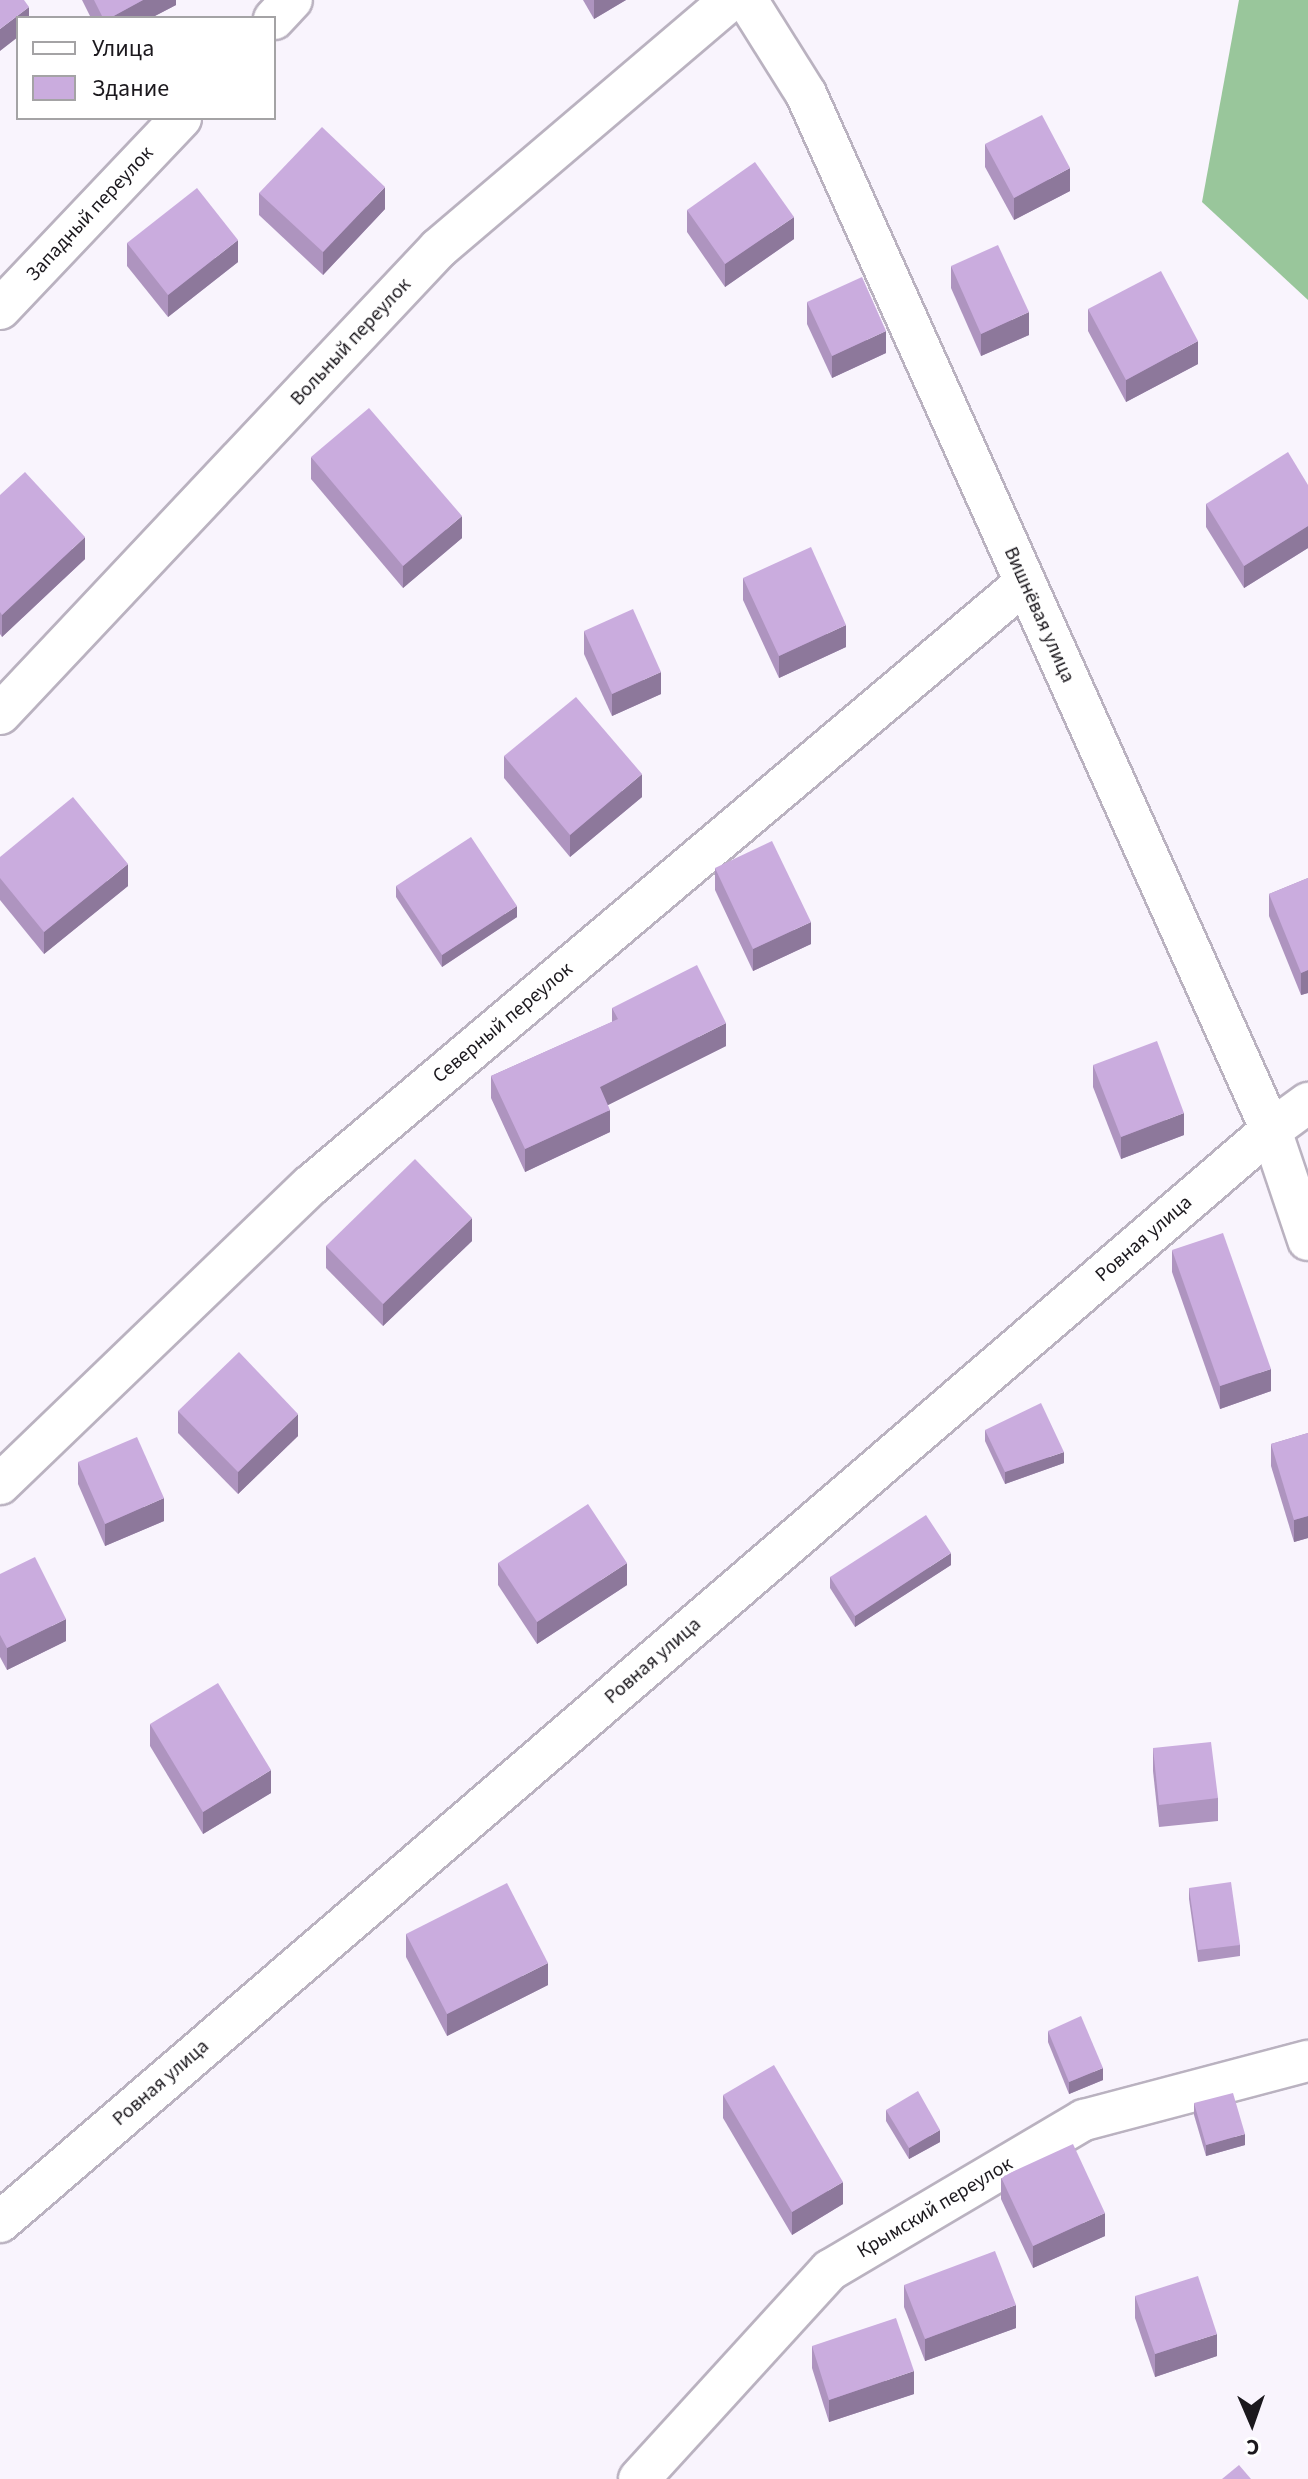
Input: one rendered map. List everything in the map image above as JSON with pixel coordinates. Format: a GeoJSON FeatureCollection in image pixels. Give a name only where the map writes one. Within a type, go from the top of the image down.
{"type":"FeatureCollection","features":[{"type":"Feature","properties":{"kind":"street"},"geometry":{"type":"LineString","coordinates":[[276,17],[292,0]]}},
{"type":"Feature","properties":{"kind":"street","name":"Вольный переулок"},"geometry":{"type":"LineString","coordinates":[[0,714],[439,248],[730,0]]}},
{"type":"Feature","properties":{"kind":"street","name":"Вишнёвая улица"},"geometry":{"type":"LineString","coordinates":[[747,0],[806,94],[1271,1130],[1308,1240]]}},
{"type":"Feature","properties":{"kind":"street","name":"Западный переулок"},"geometry":{"type":"LineString","coordinates":[[0,309],[179,120]]}},
{"type":"Feature","properties":{"kind":"street","name":"Северный переулок"},"geometry":{"type":"LineString","coordinates":[[0,1484],[311,1185],[1025,583]]}},
{"type":"Feature","properties":{"kind":"street","name":"Ровная улица"},"geometry":{"type":"LineString","coordinates":[[0,2222],[1271,1130],[1308,1103]]}},
{"type":"Feature","properties":{"kind":"street","name":"Крымский переулок"},"geometry":{"type":"LineString","coordinates":[[639,2479],[830,2270],[1084,2120],[1308,2061]]}},
{"type":"Feature","properties":{"kind":"green space"},"geometry":{"type":"Polygon","coordinates":[[[1239,0],[1308,0],[1308,300],[1202,202],[1239,0]]]}},
{"type":"Feature","properties":{"kind":"building"},"geometry":{"type":"Polygon","coordinates":[[[0,0],[24,0],[29,7],[0,29],[0,0]]]}},
{"type":"Feature","properties":{"kind":"building"},"geometry":{"type":"Polygon","coordinates":[[[94,0],[143,0],[114,16],[102,16],[94,0]]]}},
{"type":"Feature","properties":{"kind":"building"},"geometry":{"type":"Polygon","coordinates":[[[1042,115],[1070,168],[1014,198],[985,144],[1042,115]]]}},
{"type":"Feature","properties":{"kind":"building"},"geometry":{"type":"Polygon","coordinates":[[[322,127],[385,187],[323,252],[259,193],[322,127]]]}},
{"type":"Feature","properties":{"kind":"building"},"geometry":{"type":"Polygon","coordinates":[[[755,162],[794,217],[725,264],[687,210],[755,162]]]}},
{"type":"Feature","properties":{"kind":"building"},"geometry":{"type":"Polygon","coordinates":[[[197,188],[238,240],[168,295],[127,243],[197,188]]]}},
{"type":"Feature","properties":{"kind":"building"},"geometry":{"type":"Polygon","coordinates":[[[998,245],[1029,312],[981,334],[951,266],[998,245]]]}},
{"type":"Feature","properties":{"kind":"building"},"geometry":{"type":"Polygon","coordinates":[[[1161,271],[1198,341],[1126,380],[1088,309],[1161,271]]]}},
{"type":"Feature","properties":{"kind":"building"},"geometry":{"type":"Polygon","coordinates":[[[862,277],[886,331],[832,356],[807,302],[862,277]]]}},
{"type":"Feature","properties":{"kind":"building"},"geometry":{"type":"Polygon","coordinates":[[[369,408],[462,516],[403,566],[311,457],[369,408]]]}},
{"type":"Feature","properties":{"kind":"building"},"geometry":{"type":"Polygon","coordinates":[[[1288,452],[1308,485],[1308,526],[1244,566],[1206,504],[1288,452]]]}},
{"type":"Feature","properties":{"kind":"building"},"geometry":{"type":"Polygon","coordinates":[[[25,472],[85,537],[2,615],[0,495],[25,472]]]}},
{"type":"Feature","properties":{"kind":"building"},"geometry":{"type":"Polygon","coordinates":[[[811,547],[846,625],[779,656],[743,578],[811,547]]]}},
{"type":"Feature","properties":{"kind":"building"},"geometry":{"type":"Polygon","coordinates":[[[633,609],[661,672],[612,694],[584,631],[633,609]]]}},
{"type":"Feature","properties":{"kind":"building"},"geometry":{"type":"Polygon","coordinates":[[[576,697],[642,774],[570,835],[504,756],[576,697]]]}},
{"type":"Feature","properties":{"kind":"building"},"geometry":{"type":"Polygon","coordinates":[[[73,797],[128,864],[44,932],[0,878],[0,857],[73,797]]]}},
{"type":"Feature","properties":{"kind":"building"},"geometry":{"type":"Polygon","coordinates":[[[471,837],[517,906],[442,955],[396,886],[471,837]]]}},
{"type":"Feature","properties":{"kind":"building"},"geometry":{"type":"Polygon","coordinates":[[[772,841],[811,922],[753,949],[715,868],[772,841]]]}},
{"type":"Feature","properties":{"kind":"building"},"geometry":{"type":"Polygon","coordinates":[[[1308,878],[1308,970],[1301,973],[1269,894],[1308,878]]]}},
{"type":"Feature","properties":{"kind":"building"},"geometry":{"type":"Polygon","coordinates":[[[697,965],[726,1023],[600,1087],[610,1110],[525,1149],[491,1076],[618,1019],[612,1008],[697,965]]]}},
{"type":"Feature","properties":{"kind":"building"},"geometry":{"type":"Polygon","coordinates":[[[1157,1041],[1184,1113],[1121,1137],[1093,1065],[1157,1041]]]}},
{"type":"Feature","properties":{"kind":"building"},"geometry":{"type":"Polygon","coordinates":[[[415,1159],[472,1218],[383,1304],[326,1246],[415,1159]]]}},
{"type":"Feature","properties":{"kind":"building"},"geometry":{"type":"Polygon","coordinates":[[[1223,1233],[1271,1369],[1220,1386],[1172,1250],[1223,1233]]]}},
{"type":"Feature","properties":{"kind":"building"},"geometry":{"type":"Polygon","coordinates":[[[239,1352],[298,1414],[238,1472],[178,1411],[239,1352]]]}},
{"type":"Feature","properties":{"kind":"building"},"geometry":{"type":"Polygon","coordinates":[[[1041,1403],[1064,1452],[1005,1472],[985,1430],[1041,1403]]]}},
{"type":"Feature","properties":{"kind":"building"},"geometry":{"type":"Polygon","coordinates":[[[1308,1433],[1308,1516],[1294,1520],[1271,1444],[1308,1433]]]}},
{"type":"Feature","properties":{"kind":"building"},"geometry":{"type":"Polygon","coordinates":[[[137,1437],[164,1498],[105,1524],[78,1462],[137,1437]]]}},
{"type":"Feature","properties":{"kind":"building"},"geometry":{"type":"Polygon","coordinates":[[[588,1504],[627,1563],[537,1622],[498,1563],[588,1504]]]}},
{"type":"Feature","properties":{"kind":"building"},"geometry":{"type":"Polygon","coordinates":[[[926,1515],[951,1553],[855,1616],[830,1577],[926,1515]]]}},
{"type":"Feature","properties":{"kind":"building"},"geometry":{"type":"Polygon","coordinates":[[[35,1557],[66,1619],[7,1648],[0,1635],[0,1574],[35,1557]]]}},
{"type":"Feature","properties":{"kind":"building"},"geometry":{"type":"Polygon","coordinates":[[[218,1683],[271,1770],[203,1812],[150,1724],[218,1683]]]}},
{"type":"Feature","properties":{"kind":"building"},"geometry":{"type":"Polygon","coordinates":[[[1211,1742],[1218,1798],[1159,1805],[1153,1748],[1211,1742]]]}},
{"type":"Feature","properties":{"kind":"building"},"geometry":{"type":"Polygon","coordinates":[[[1231,1882],[1240,1945],[1198,1950],[1189,1888],[1231,1882]]]}},
{"type":"Feature","properties":{"kind":"building"},"geometry":{"type":"Polygon","coordinates":[[[507,1883],[548,1963],[447,2014],[406,1934],[507,1883]]]}},
{"type":"Feature","properties":{"kind":"building"},"geometry":{"type":"Polygon","coordinates":[[[1081,2016],[1103,2068],[1069,2082],[1048,2031],[1081,2016]]]}},
{"type":"Feature","properties":{"kind":"building"},"geometry":{"type":"Polygon","coordinates":[[[774,2065],[843,2182],[792,2212],[723,2095],[774,2065]]]}},
{"type":"Feature","properties":{"kind":"building"},"geometry":{"type":"Polygon","coordinates":[[[918,2091],[940,2130],[909,2148],[886,2110],[918,2091]]]}},
{"type":"Feature","properties":{"kind":"building"},"geometry":{"type":"Polygon","coordinates":[[[1233,2093],[1245,2134],[1206,2145],[1194,2103],[1233,2093]]]}},
{"type":"Feature","properties":{"kind":"building"},"geometry":{"type":"Polygon","coordinates":[[[1073,2144],[1105,2213],[1033,2246],[1001,2177],[1073,2144]]]}},
{"type":"Feature","properties":{"kind":"building"},"geometry":{"type":"Polygon","coordinates":[[[995,2251],[1016,2305],[925,2339],[904,2285],[995,2251]]]}},
{"type":"Feature","properties":{"kind":"building"},"geometry":{"type":"Polygon","coordinates":[[[1198,2276],[1217,2334],[1155,2354],[1135,2296],[1198,2276]]]}},
{"type":"Feature","properties":{"kind":"building"},"geometry":{"type":"Polygon","coordinates":[[[896,2318],[914,2371],[829,2400],[812,2346],[896,2318]]]}},
{"type":"Feature","properties":{"kind":"building"},"geometry":{"type":"Polygon","coordinates":[[[1239,2465],[1251,2479],[1222,2479],[1239,2465]]]}}]}
